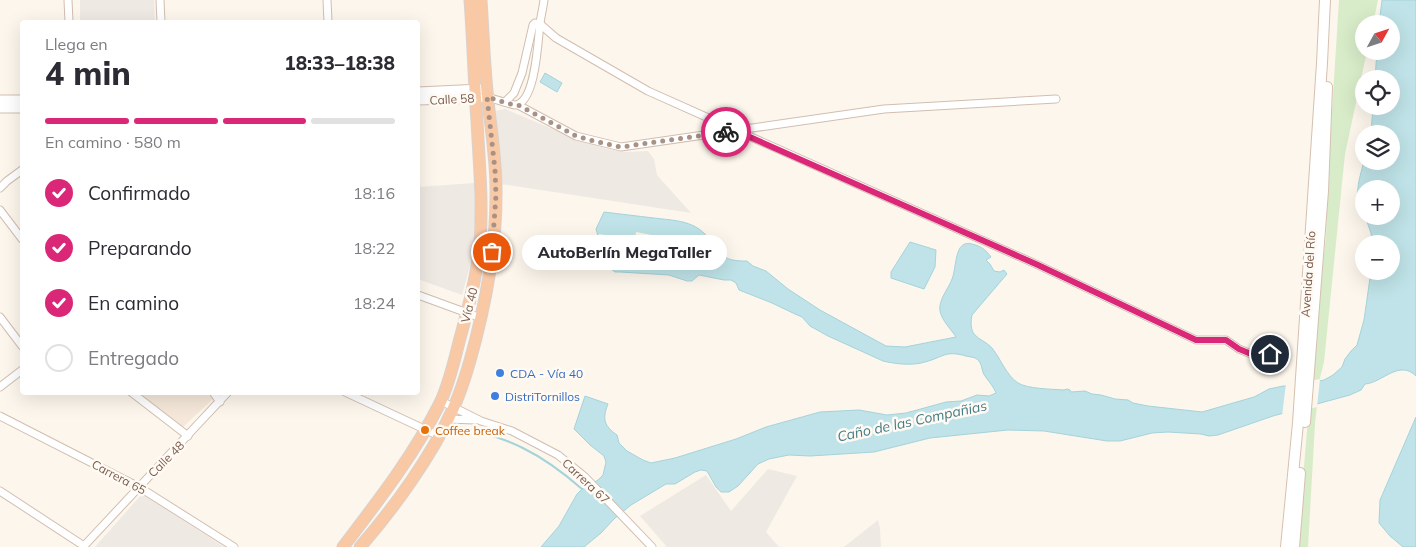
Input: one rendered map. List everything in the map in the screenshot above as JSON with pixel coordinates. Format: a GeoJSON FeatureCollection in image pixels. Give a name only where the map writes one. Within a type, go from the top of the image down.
{"type":"FeatureCollection","features":[{"type":"Feature","properties":{"kind":"highway","name":"Vía 40"},"geometry":{"type":"LineString","coordinates":[[363,546],[398,499],[439,436],[454,408],[469,366],[481,318],[491,265],[496,195],[495,170],[481,93],[470,0]]}},
{"type":"Feature","properties":{"kind":"highway","name":"Vía 40"},"geometry":{"type":"LineString","coordinates":[[343,547],[386,489],[425,430],[441,401],[467,313],[478,264],[482,220],[481,0]]}},
{"type":"Feature","properties":{"kind":"main road","name":"Avenida del Río"},"geometry":{"type":"LineString","coordinates":[[1294,547],[1325,0]]}},
{"type":"Feature","properties":{"kind":"main road","name":"Avenida del Río"},"geometry":{"type":"LineString","coordinates":[[1305,377],[1323,191],[1332,0]]}},
{"type":"Feature","properties":{"kind":"main road","name":"Avenida del Río"},"geometry":{"type":"LineString","coordinates":[[1286,547],[1302,423]]}},
{"type":"Feature","properties":{"kind":"street"},"geometry":{"type":"LineString","coordinates":[[68,0],[69,20]]}},
{"type":"Feature","properties":{"kind":"street"},"geometry":{"type":"LineString","coordinates":[[160,0],[161,20]]}},
{"type":"Feature","properties":{"kind":"street"},"geometry":{"type":"LineString","coordinates":[[328,0],[328,20]]}},
{"type":"Feature","properties":{"kind":"street"},"geometry":{"type":"LineString","coordinates":[[518,105],[525,97],[533,79],[544,0]]}},
{"type":"Feature","properties":{"kind":"street"},"geometry":{"type":"LineString","coordinates":[[505,102],[514,93],[522,73],[533,25],[535,23],[540,24],[556,38],[639,87],[1038,265],[1196,340],[1226,340],[1239,349],[1256,356],[1261,357],[1270,354]]}},
{"type":"Feature","properties":{"kind":"street","name":"Calle 58"},"geometry":{"type":"LineString","coordinates":[[420,92],[481,93]]}},
{"type":"Feature","properties":{"kind":"street"},"geometry":{"type":"LineString","coordinates":[[481,93],[518,105],[576,136],[621,147],[884,109],[1056,99]]}},
{"type":"Feature","properties":{"kind":"street","name":"Calle 58"},"geometry":{"type":"LineString","coordinates":[[420,100],[481,93]]}},
{"type":"Feature","properties":{"kind":"street"},"geometry":{"type":"LineString","coordinates":[[0,100],[20,100]]}},
{"type":"Feature","properties":{"kind":"street"},"geometry":{"type":"LineString","coordinates":[[0,108],[20,108]]}},
{"type":"Feature","properties":{"kind":"street"},"geometry":{"type":"LineString","coordinates":[[0,188],[4,181],[20,171]]}},
{"type":"Feature","properties":{"kind":"street"},"geometry":{"type":"LineString","coordinates":[[0,210],[20,235]]}},
{"type":"Feature","properties":{"kind":"street"},"geometry":{"type":"LineString","coordinates":[[420,295],[481,318]]}},
{"type":"Feature","properties":{"kind":"street"},"geometry":{"type":"LineString","coordinates":[[0,317],[20,343]]}},
{"type":"Feature","properties":{"kind":"street"},"geometry":{"type":"LineString","coordinates":[[0,387],[20,372]]}},
{"type":"Feature","properties":{"kind":"street"},"geometry":{"type":"LineString","coordinates":[[135,395],[188,436]]}},
{"type":"Feature","properties":{"kind":"street"},"geometry":{"type":"LineString","coordinates":[[215,395],[220,402]]}},
{"type":"Feature","properties":{"kind":"street","name":"Calle 48"},"geometry":{"type":"LineString","coordinates":[[83,547],[138,486],[226,395]]}},
{"type":"Feature","properties":{"kind":"street"},"geometry":{"type":"LineString","coordinates":[[351,395],[439,436]]}},
{"type":"Feature","properties":{"kind":"street","name":"Carrera 67"},"geometry":{"type":"LineString","coordinates":[[441,401],[480,421],[512,431],[558,455],[585,477],[652,547]]}},
{"type":"Feature","properties":{"kind":"street","name":"Carrera 65"},"geometry":{"type":"LineString","coordinates":[[0,416],[138,486],[234,547]]}},
{"type":"Feature","properties":{"kind":"street","name":"Carrera 67"},"geometry":{"type":"LineString","coordinates":[[448,419],[480,421]]}},
{"type":"Feature","properties":{"kind":"street"},"geometry":{"type":"LineString","coordinates":[[0,491],[83,547]]}},
{"type":"Feature","properties":{"kind":"shaded area"},"geometry":{"type":"Polygon","coordinates":[[[80,0],[154,0],[155,20],[80,20],[80,0]]]}},
{"type":"Feature","properties":{"kind":"shaded area"},"geometry":{"type":"Polygon","coordinates":[[[505,109],[574,138],[607,149],[624,152],[648,151],[654,159],[657,175],[691,213],[501,184],[495,111],[505,109]]]}},
{"type":"Feature","properties":{"kind":"shaded area"},"geometry":{"type":"Polygon","coordinates":[[[474,183],[475,217],[472,259],[462,295],[420,280],[420,187],[474,183]]]}},
{"type":"Feature","properties":{"kind":"shaded area"},"geometry":{"type":"Polygon","coordinates":[[[142,395],[210,395],[213,399],[183,427],[142,395]]]}},
{"type":"Feature","properties":{"kind":"shaded area"},"geometry":{"type":"Polygon","coordinates":[[[768,469],[797,476],[766,532],[779,547],[667,547],[640,516],[706,475],[731,511],[768,469]]]}},
{"type":"Feature","properties":{"kind":"shaded area"},"geometry":{"type":"Polygon","coordinates":[[[142,494],[224,547],[95,547],[142,494]]]}},
{"type":"Feature","properties":{"kind":"shaded area"},"geometry":{"type":"Polygon","coordinates":[[[878,520],[881,547],[844,547],[878,520]]]}},
{"type":"Feature","properties":{"kind":"green space"},"geometry":{"type":"Polygon","coordinates":[[[1339,0],[1378,0],[1375,15],[1355,15],[1355,60],[1365,60],[1363,70],[1355,70],[1355,107],[1345,154],[1324,362],[1320,378],[1315,424],[1308,547],[1297,547],[1326,236],[1339,0]]]}},
{"type":"Feature","properties":{"kind":"water","name":"Caño de las Compañias"},"geometry":{"type":"Polygon","coordinates":[[[1382,0],[1416,0],[1416,376],[1410,371],[1403,370],[1390,373],[1371,383],[1365,384],[1361,390],[1350,395],[1273,416],[1218,435],[1209,436],[1168,432],[1152,433],[1120,441],[1107,441],[1044,431],[1008,430],[930,438],[874,452],[810,456],[789,455],[769,459],[758,464],[738,486],[729,492],[721,492],[707,471],[701,470],[675,484],[666,484],[631,505],[584,547],[541,547],[559,526],[577,494],[603,475],[606,462],[604,456],[574,429],[585,396],[608,404],[605,422],[617,435],[619,443],[627,451],[651,463],[675,458],[736,439],[766,427],[820,412],[859,410],[887,415],[906,413],[946,402],[961,401],[977,395],[989,396],[996,393],[976,358],[949,354],[915,364],[883,361],[828,336],[810,326],[802,317],[739,290],[736,283],[731,280],[699,275],[692,281],[687,281],[669,275],[615,272],[608,264],[611,249],[601,246],[596,229],[604,212],[677,221],[694,226],[706,235],[723,256],[736,261],[747,261],[753,266],[766,271],[788,289],[820,310],[886,346],[905,347],[956,337],[941,315],[940,307],[954,274],[959,250],[966,244],[978,246],[991,257],[986,260],[994,271],[1000,272],[1004,270],[1007,274],[972,315],[972,329],[976,336],[992,348],[1014,380],[1022,385],[1046,389],[1067,389],[1071,392],[1085,391],[1148,406],[1202,412],[1254,397],[1269,389],[1324,380],[1333,375],[1342,367],[1345,359],[1357,345],[1364,320],[1370,280],[1400,280],[1400,235],[1371,235],[1368,225],[1400,225],[1400,180],[1359,180],[1362,170],[1400,170],[1400,125],[1372,125],[1372,115],[1400,115],[1400,70],[1376,70],[1376,60],[1400,60],[1400,15],[1380,15],[1382,0]]]}},
{"type":"Feature","properties":{"kind":"water"},"geometry":{"type":"Polygon","coordinates":[[[545,73],[562,83],[557,92],[540,82],[545,73]]]}},
{"type":"Feature","properties":{"kind":"water"},"geometry":{"type":"Polygon","coordinates":[[[910,242],[936,250],[935,267],[924,289],[891,278],[891,272],[910,242]]]}},
{"type":"Feature","properties":{"kind":"water"},"geometry":{"type":"Polygon","coordinates":[[[1416,417],[1416,547],[1403,547],[1379,523],[1380,500],[1416,417]]]}},
{"type":"Feature","properties":{"kind":"pier"},"geometry":{"type":"Polygon","coordinates":[[[636,232],[678,240],[675,260],[633,253],[635,242],[598,237],[599,234],[635,240],[636,232]]]}},
{"type":"Feature","properties":{"kind":"pier"},"geometry":{"type":"Polygon","coordinates":[[[1320,379],[1317,407],[1282,416],[1286,383],[1294,384],[1320,379]]]}},
{"type":"Feature","properties":{"kind":"waterway"},"geometry":{"type":"LineString","coordinates":[[453,426],[490,435],[522,448],[552,465],[582,489]]}},
{"type":"Feature","properties":{"kind":"way so far"},"geometry":{"type":"LineString","coordinates":[[492,252],[496,195],[487,97],[518,105],[576,136],[621,147],[726,132]]}},
{"type":"Feature","properties":{"kind":"place","name":"AutoBerlín MegaTaller"},"geometry":{"type":"Point","coordinates":[492,252]}},
{"type":"Feature","properties":{"kind":"place","name":"CDA - Vía 40"},"geometry":{"type":"Point","coordinates":[500,373]}},
{"type":"Feature","properties":{"kind":"place","name":"DistriTornillos"},"geometry":{"type":"Point","coordinates":[495,396]}},
{"type":"Feature","properties":{"kind":"place","name":"Coffee break"},"geometry":{"type":"Point","coordinates":[425,430]}},
{"type":"Feature","properties":{"kind":"route"},"geometry":{"type":"LineString","coordinates":[[726,132],[734,130],[1020,257],[1196,340],[1226,340],[1239,349],[1256,356],[1261,357],[1270,354]]}}]}
